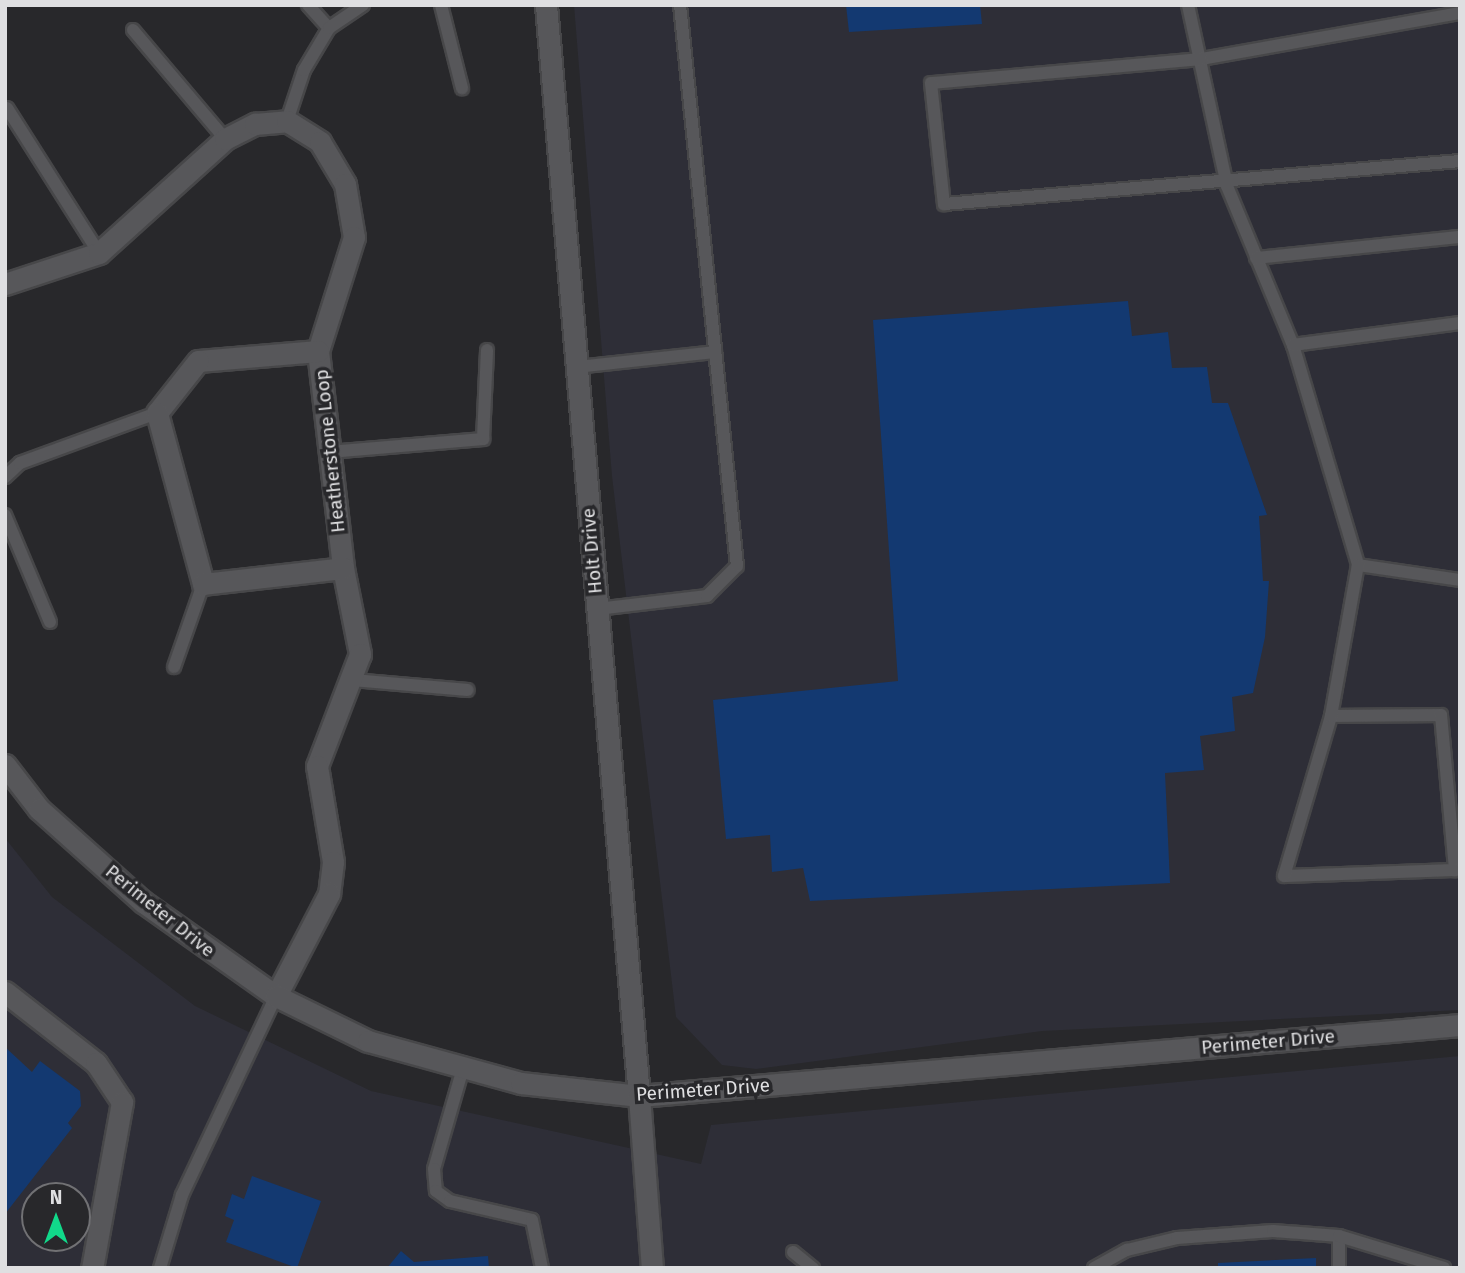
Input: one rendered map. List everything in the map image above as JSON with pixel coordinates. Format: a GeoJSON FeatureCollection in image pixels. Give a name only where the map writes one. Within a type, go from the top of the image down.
{"type":"FeatureCollection","features":[{"type":"Feature","properties":{"kind":"street","name":"Holt Drive"},"geometry":{"type":"LineString","coordinates":[[546,5],[652,1268]]}},
{"type":"Feature","properties":{"kind":"street"},"geometry":{"type":"LineString","coordinates":[[5,284],[99,253],[225,139],[255,124],[287,121]]}},
{"type":"Feature","properties":{"kind":"street","name":"Heatherstone Loop"},"geometry":{"type":"LineString","coordinates":[[276,996],[329,894],[333,862],[317,766],[324,735],[353,680],[360,654],[343,568],[318,351],[354,237],[345,184],[320,142],[287,121]]}},
{"type":"Feature","properties":{"kind":"street"},"geometry":{"type":"LineString","coordinates":[[318,351],[198,361],[157,413],[203,584],[343,568]]}},
{"type":"Feature","properties":{"kind":"street","name":"Perimeter Drive"},"geometry":{"type":"LineString","coordinates":[[5,765],[39,809],[143,902],[276,996],[368,1041],[463,1068],[639,1096],[1460,1025]]}},
{"type":"Feature","properties":{"kind":"street"},"geometry":{"type":"LineString","coordinates":[[5,992],[96,1063],[122,1102],[92,1268]]}},
{"type":"Feature","properties":{"kind":"lane"},"geometry":{"type":"LineString","coordinates":[[308,5],[329,28]]}},
{"type":"Feature","properties":{"kind":"lane"},"geometry":{"type":"LineString","coordinates":[[287,121],[304,70],[329,28],[363,5]]}},
{"type":"Feature","properties":{"kind":"lane"},"geometry":{"type":"LineString","coordinates":[[441,5],[461,88]]}},
{"type":"Feature","properties":{"kind":"lane"},"geometry":{"type":"LineString","coordinates":[[597,609],[707,596],[737,566],[680,5]]}},
{"type":"Feature","properties":{"kind":"lane"},"geometry":{"type":"LineString","coordinates":[[1188,5],[1225,176],[1293,345],[1358,565],[1331,716],[1284,876],[1455,870],[1441,715],[1331,716]]}},
{"type":"Feature","properties":{"kind":"lane"},"geometry":{"type":"LineString","coordinates":[[1460,13],[1201,59],[931,83],[944,204],[1225,176],[1460,160]]}},
{"type":"Feature","properties":{"kind":"lane"},"geometry":{"type":"LineString","coordinates":[[133,30],[225,139]]}},
{"type":"Feature","properties":{"kind":"lane"},"geometry":{"type":"LineString","coordinates":[[7,108],[99,253]]}},
{"type":"Feature","properties":{"kind":"lane"},"geometry":{"type":"LineString","coordinates":[[1256,258],[1460,237]]}},
{"type":"Feature","properties":{"kind":"lane"},"geometry":{"type":"LineString","coordinates":[[1293,345],[1460,323]]}},
{"type":"Feature","properties":{"kind":"lane"},"geometry":{"type":"LineString","coordinates":[[329,452],[483,439],[487,350]]}},
{"type":"Feature","properties":{"kind":"lane"},"geometry":{"type":"LineString","coordinates":[[576,366],[715,352]]}},
{"type":"Feature","properties":{"kind":"lane"},"geometry":{"type":"LineString","coordinates":[[5,477],[20,463],[157,413]]}},
{"type":"Feature","properties":{"kind":"lane"},"geometry":{"type":"LineString","coordinates":[[5,515],[50,622]]}},
{"type":"Feature","properties":{"kind":"lane"},"geometry":{"type":"LineString","coordinates":[[1358,565],[1460,580]]}},
{"type":"Feature","properties":{"kind":"lane"},"geometry":{"type":"LineString","coordinates":[[174,667],[203,584]]}},
{"type":"Feature","properties":{"kind":"lane"},"geometry":{"type":"LineString","coordinates":[[353,680],[468,690]]}},
{"type":"Feature","properties":{"kind":"lane"},"geometry":{"type":"LineString","coordinates":[[160,1268],[181,1195],[276,996]]}},
{"type":"Feature","properties":{"kind":"lane"},"geometry":{"type":"LineString","coordinates":[[463,1068],[434,1170],[436,1191],[450,1201],[532,1220],[542,1268]]}},
{"type":"Feature","properties":{"kind":"lane"},"geometry":{"type":"LineString","coordinates":[[1094,1268],[1127,1250],[1177,1238],[1273,1231],[1339,1236],[1444,1268]]}},
{"type":"Feature","properties":{"kind":"lane"},"geometry":{"type":"LineString","coordinates":[[1339,1236],[1339,1268]]}},
{"type":"Feature","properties":{"kind":"lane"},"geometry":{"type":"LineString","coordinates":[[793,1252],[813,1268]]}},
{"type":"Feature","properties":{"kind":"shaded area"},"geometry":{"type":"Polygon","coordinates":[[[574,5],[1460,5],[1460,1010],[1042,1031],[756,1069],[722,1065],[676,1017],[612,476],[574,5]]]}},
{"type":"Feature","properties":{"kind":"shaded area"},"geometry":{"type":"Polygon","coordinates":[[[5,838],[52,897],[195,1006],[371,1091],[701,1164],[711,1125],[1460,1056],[1460,1268],[5,1268],[5,838]]]}},
{"type":"Feature","properties":{"kind":"building"},"geometry":{"type":"Polygon","coordinates":[[[846,5],[980,5],[982,24],[849,32],[846,5]]]}},
{"type":"Feature","properties":{"kind":"building"},"geometry":{"type":"Polygon","coordinates":[[[1128,301],[1132,336],[1168,332],[1172,368],[1207,367],[1212,403],[1228,403],[1267,515],[1259,516],[1263,581],[1269,581],[1265,637],[1253,693],[1232,697],[1235,731],[1200,736],[1204,770],[1165,773],[1170,883],[810,901],[803,868],[772,872],[770,835],[726,839],[713,700],[898,681],[873,320],[1128,301]]]}},
{"type":"Feature","properties":{"kind":"building"},"geometry":{"type":"Polygon","coordinates":[[[5,1047],[32,1072],[40,1061],[80,1091],[81,1106],[68,1123],[72,1128],[30,1182],[21,1182],[21,1193],[5,1214],[5,1047]]]}},
{"type":"Feature","properties":{"kind":"building"},"geometry":{"type":"Polygon","coordinates":[[[252,1176],[321,1201],[297,1268],[226,1242],[234,1220],[225,1216],[232,1194],[244,1199],[252,1176]]]}},
{"type":"Feature","properties":{"kind":"building"},"geometry":{"type":"Polygon","coordinates":[[[401,1251],[414,1262],[488,1256],[489,1268],[387,1268],[401,1251]]]}},
{"type":"Feature","properties":{"kind":"building"},"geometry":{"type":"Polygon","coordinates":[[[1316,1258],[1316,1268],[1218,1268],[1218,1263],[1316,1258]]]}}]}
